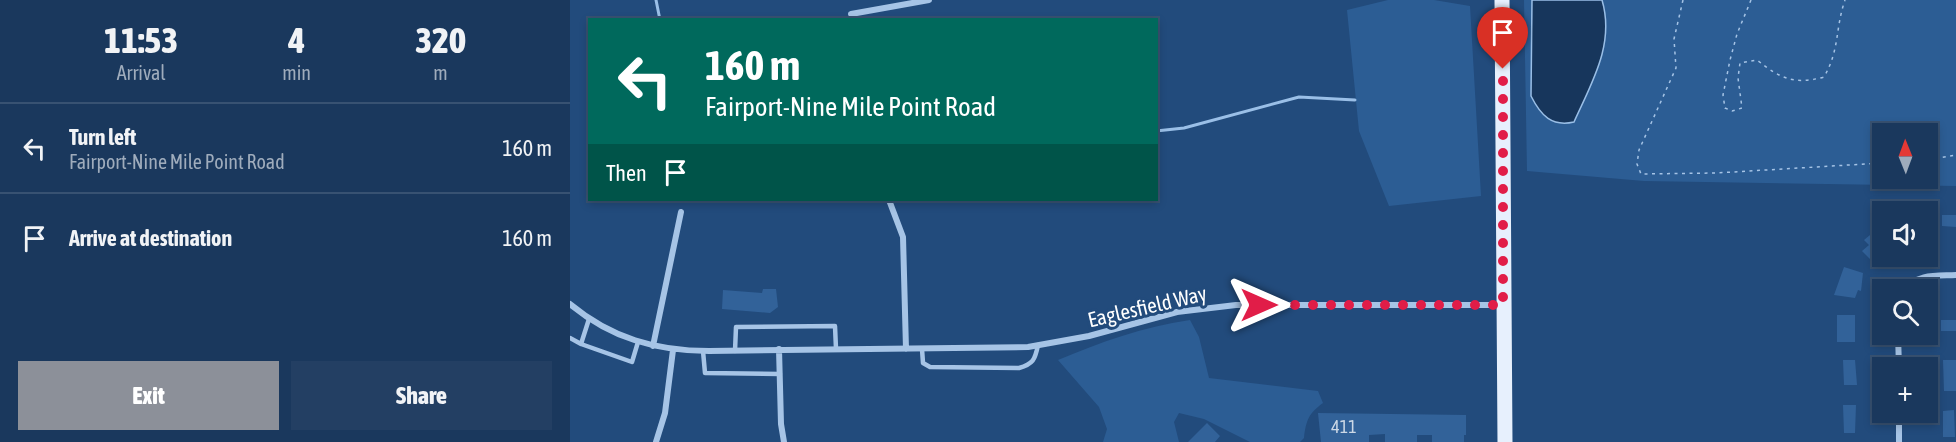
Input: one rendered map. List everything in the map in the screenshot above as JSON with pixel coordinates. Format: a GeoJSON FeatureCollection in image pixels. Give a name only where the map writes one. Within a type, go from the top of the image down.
{"type":"FeatureCollection","features":[{"type":"Feature","properties":{"kind":"main road"},"geometry":{"type":"LineString","coordinates":[[1502,0],[1505,442]]}},
{"type":"Feature","properties":{"kind":"street"},"geometry":{"type":"LineString","coordinates":[[851,14],[929,0]]}},
{"type":"Feature","properties":{"kind":"street"},"geometry":{"type":"LineString","coordinates":[[889,201],[903,237],[906,349]]}},
{"type":"Feature","properties":{"kind":"street"},"geometry":{"type":"LineString","coordinates":[[653,346],[681,213]]}},
{"type":"Feature","properties":{"kind":"street"},"geometry":{"type":"LineString","coordinates":[[1918,279],[1956,275]]}},
{"type":"Feature","properties":{"kind":"street","name":"Eaglesfield Way"},"geometry":{"type":"LineString","coordinates":[[570,304],[589,319],[638,342],[673,350],[703,351],[994,349],[1066,341],[1198,308],[1503,305]]}},
{"type":"Feature","properties":{"kind":"street"},"geometry":{"type":"LineString","coordinates":[[656,442],[665,413],[673,350]]}},
{"type":"Feature","properties":{"kind":"street"},"geometry":{"type":"LineString","coordinates":[[779,350],[784,442]]}},
{"type":"Feature","properties":{"kind":"street"},"geometry":{"type":"LineString","coordinates":[[1899,423],[1899,442]]}},
{"type":"Feature","properties":{"kind":"lane"},"geometry":{"type":"LineString","coordinates":[[581,344],[589,319]]}},
{"type":"Feature","properties":{"kind":"lane"},"geometry":{"type":"LineString","coordinates":[[735,351],[736,327],[835,326],[836,349]]}},
{"type":"Feature","properties":{"kind":"lane"},"geometry":{"type":"LineString","coordinates":[[570,339],[632,362],[638,342]]}},
{"type":"Feature","properties":{"kind":"lane"},"geometry":{"type":"LineString","coordinates":[[922,349],[923,363],[930,367],[1019,368],[1035,360],[1038,345]]}},
{"type":"Feature","properties":{"kind":"lane"},"geometry":{"type":"LineString","coordinates":[[703,351],[705,373],[780,374]]}},
{"type":"Feature","properties":{"kind":"path"},"geometry":{"type":"LineString","coordinates":[[1683,0],[1674,39],[1676,68],[1639,150],[1637,164],[1641,174],[1872,163]]}},
{"type":"Feature","properties":{"kind":"path"},"geometry":{"type":"LineString","coordinates":[[1751,0],[1737,34],[1723,95],[1725,108],[1732,111],[1742,108],[1738,78],[1740,63],[1757,60],[1777,75],[1802,82],[1824,77],[1835,59],[1838,22],[1845,0]]}},
{"type":"Feature","properties":{"kind":"path"},"geometry":{"type":"LineString","coordinates":[[1938,158],[1956,155]]}},
{"type":"Feature","properties":{"kind":"shaded area"},"geometry":{"type":"Polygon","coordinates":[[[1388,0],[1434,0],[1470,6],[1481,196],[1389,206],[1359,131],[1347,10],[1388,0]]]}},
{"type":"Feature","properties":{"kind":"shaded area"},"geometry":{"type":"Polygon","coordinates":[[[1524,0],[1956,0],[1956,186],[1938,186],[1938,123],[1872,123],[1872,185],[1644,181],[1527,171],[1524,0]]]}},
{"type":"Feature","properties":{"kind":"shaded area"},"geometry":{"type":"Polygon","coordinates":[[[1532,0],[1602,0],[1606,32],[1604,47],[1594,77],[1574,122],[1559,123],[1548,118],[1531,96],[1532,0]]]}},
{"type":"Feature","properties":{"kind":"shaded area"},"geometry":{"type":"Polygon","coordinates":[[[1190,320],[1199,337],[1209,378],[1318,391],[1323,403],[1314,410],[1309,418],[1304,438],[1300,442],[1250,442],[1204,419],[1179,413],[1174,422],[1179,442],[1103,442],[1107,429],[1099,407],[1058,360],[1122,336],[1190,320]]]}},
{"type":"Feature","properties":{"kind":"building"},"geometry":{"type":"Polygon","coordinates":[[[1942,215],[1956,215],[1956,227],[1942,226],[1942,215]]]}},
{"type":"Feature","properties":{"kind":"building"},"geometry":{"type":"Polygon","coordinates":[[[1870,235],[1872,237],[1871,260],[1862,251],[1869,245],[1864,240],[1870,235]]]}},
{"type":"Feature","properties":{"kind":"building"},"geometry":{"type":"Polygon","coordinates":[[[1844,267],[1863,273],[1861,291],[1858,290],[1855,298],[1834,295],[1844,267]]]}},
{"type":"Feature","properties":{"kind":"building"},"geometry":{"type":"Polygon","coordinates":[[[763,289],[776,289],[778,307],[770,313],[722,309],[723,290],[762,293],[763,289]]]}},
{"type":"Feature","properties":{"kind":"building"},"geometry":{"type":"Polygon","coordinates":[[[1837,315],[1855,315],[1855,342],[1837,342],[1837,315]]]}},
{"type":"Feature","properties":{"kind":"building"},"geometry":{"type":"Polygon","coordinates":[[[1941,320],[1956,320],[1956,331],[1941,331],[1941,320]]]}},
{"type":"Feature","properties":{"kind":"building"},"geometry":{"type":"Polygon","coordinates":[[[1843,360],[1855,360],[1857,385],[1844,385],[1843,360]]]}},
{"type":"Feature","properties":{"kind":"building"},"geometry":{"type":"Polygon","coordinates":[[[1943,360],[1956,360],[1956,391],[1944,391],[1943,360]]]}},
{"type":"Feature","properties":{"kind":"building"},"geometry":{"type":"Polygon","coordinates":[[[1843,405],[1856,405],[1855,433],[1844,433],[1843,405]]]}},
{"type":"Feature","properties":{"kind":"building"},"geometry":{"type":"Polygon","coordinates":[[[1954,410],[1955,437],[1943,437],[1943,411],[1954,410]]]}},
{"type":"Feature","properties":{"kind":"building"},"geometry":{"type":"Polygon","coordinates":[[[1318,413],[1466,415],[1466,435],[1464,435],[1464,442],[1432,442],[1432,435],[1417,435],[1417,442],[1385,442],[1385,434],[1369,435],[1369,442],[1321,442],[1318,413]]]}},
{"type":"Feature","properties":{"kind":"building"},"geometry":{"type":"Polygon","coordinates":[[[1207,423],[1220,436],[1215,442],[1188,442],[1207,423]]]}},
{"type":"Feature","properties":{"kind":"waterway"},"geometry":{"type":"LineString","coordinates":[[656,0],[660,18]]}},
{"type":"Feature","properties":{"kind":"waterway"},"geometry":{"type":"LineString","coordinates":[[1158,131],[1184,128],[1299,97],[1355,100]]}},
{"type":"Feature","properties":{"kind":"route"},"geometry":{"type":"LineString","coordinates":[[1259,305],[1503,305],[1503,69]]}}]}
